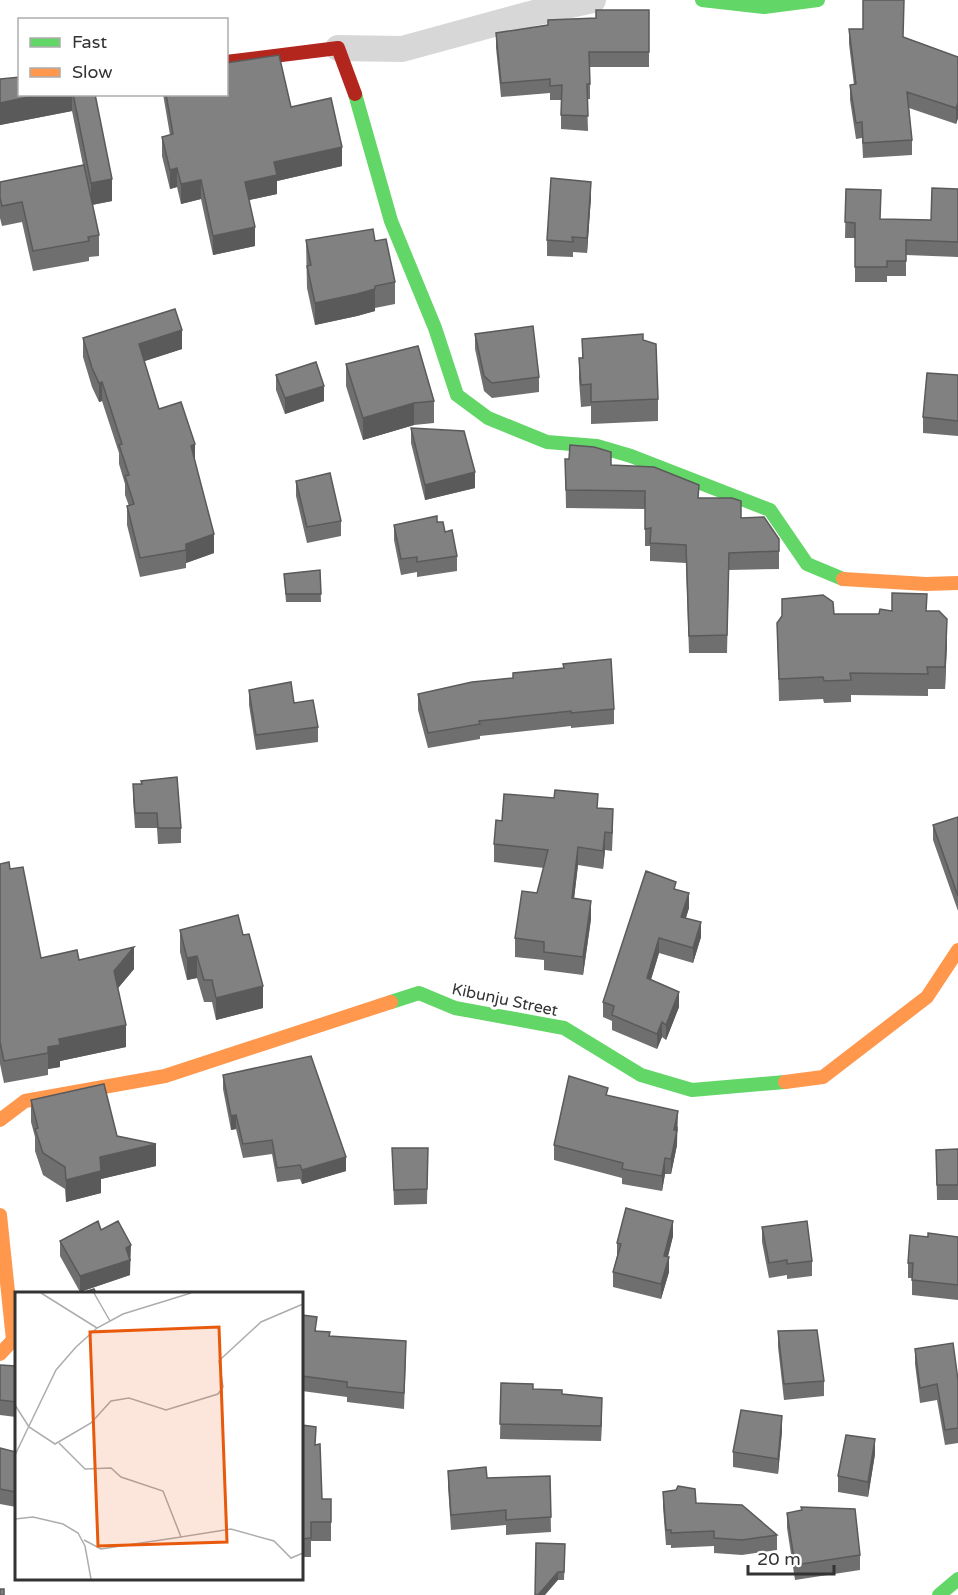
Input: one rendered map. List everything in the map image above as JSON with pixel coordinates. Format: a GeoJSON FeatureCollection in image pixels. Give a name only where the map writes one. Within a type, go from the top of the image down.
{"type":"FeatureCollection","features":[{"type":"Feature","properties":{"kind":"street"},"geometry":{"type":"LineString","coordinates":[[228,62],[338,48],[402,49],[534,13],[593,0]]}},
{"type":"Feature","properties":{"kind":"street"},"geometry":{"type":"LineString","coordinates":[[702,0],[764,7],[818,0]]}},
{"type":"Feature","properties":{"kind":"street"},"geometry":{"type":"LineString","coordinates":[[338,48],[358,101],[392,221],[458,395],[488,418],[547,442],[597,446],[631,456],[770,510],[807,564],[844,579],[958,583]]}},
{"type":"Feature","properties":{"kind":"street","name":"Kibunju Street"},"geometry":{"type":"LineString","coordinates":[[0,1120],[25,1101],[165,1076],[418,993],[455,1008],[564,1028],[641,1075],[692,1090],[738,1088],[823,1077],[927,997],[958,950]]}},
{"type":"Feature","properties":{"kind":"street"},"geometry":{"type":"LineString","coordinates":[[0,1215],[13,1340],[0,1354]]}},
{"type":"Feature","properties":{"kind":"street"},"geometry":{"type":"LineString","coordinates":[[939,1595],[958,1579]]}},
{"type":"Feature","properties":{"kind":"building"},"geometry":{"type":"Polygon","coordinates":[[[863,0],[904,0],[903,37],[958,57],[958,103],[956,108],[907,92],[912,140],[863,143],[862,122],[856,123],[850,85],[856,84],[849,29],[863,29],[863,0]]]}},
{"type":"Feature","properties":{"kind":"building"},"geometry":{"type":"Polygon","coordinates":[[[596,10],[649,10],[649,52],[589,52],[588,116],[561,115],[562,85],[550,86],[550,79],[501,83],[496,33],[548,25],[548,20],[596,18],[596,10]]]}},
{"type":"Feature","properties":{"kind":"building"},"geometry":{"type":"Polygon","coordinates":[[[279,55],[291,107],[331,98],[342,147],[274,162],[277,175],[245,182],[255,227],[213,236],[201,180],[181,184],[177,168],[170,170],[162,137],[173,134],[166,96],[228,96],[228,63],[279,55]]]}},
{"type":"Feature","properties":{"kind":"building"},"geometry":{"type":"Polygon","coordinates":[[[18,77],[18,96],[33,96],[0,103],[0,79],[18,77]]]}},
{"type":"Feature","properties":{"kind":"building"},"geometry":{"type":"Polygon","coordinates":[[[73,96],[95,96],[112,179],[91,183],[73,96]]]}},
{"type":"Feature","properties":{"kind":"building"},"geometry":{"type":"Polygon","coordinates":[[[84,165],[99,235],[88,237],[89,241],[33,251],[22,202],[2,206],[0,182],[84,165]]]}},
{"type":"Feature","properties":{"kind":"building"},"geometry":{"type":"Polygon","coordinates":[[[551,178],[591,182],[587,238],[572,237],[573,242],[547,240],[551,178]]]}},
{"type":"Feature","properties":{"kind":"building"},"geometry":{"type":"Polygon","coordinates":[[[932,188],[958,189],[958,242],[906,240],[906,261],[887,261],[887,267],[855,267],[855,223],[845,222],[846,189],[881,190],[880,219],[931,220],[932,188]]]}},
{"type":"Feature","properties":{"kind":"building"},"geometry":{"type":"Polygon","coordinates":[[[373,229],[375,241],[386,239],[395,282],[375,286],[375,289],[357,294],[315,303],[307,266],[311,265],[306,240],[373,229]]]}},
{"type":"Feature","properties":{"kind":"building"},"geometry":{"type":"Polygon","coordinates":[[[175,309],[182,330],[139,344],[159,409],[181,402],[195,444],[191,446],[214,534],[186,544],[186,550],[140,558],[127,506],[134,504],[125,476],[129,475],[119,445],[122,444],[102,382],[99,383],[92,368],[83,338],[175,309]]]}},
{"type":"Feature","properties":{"kind":"building"},"geometry":{"type":"Polygon","coordinates":[[[533,326],[539,377],[492,383],[484,376],[475,334],[533,326]]]}},
{"type":"Feature","properties":{"kind":"building"},"geometry":{"type":"Polygon","coordinates":[[[643,334],[643,340],[656,344],[658,399],[591,402],[591,384],[581,385],[579,358],[583,358],[582,339],[643,334]]]}},
{"type":"Feature","properties":{"kind":"building"},"geometry":{"type":"Polygon","coordinates":[[[418,346],[434,401],[414,403],[363,418],[346,364],[418,346]]]}},
{"type":"Feature","properties":{"kind":"building"},"geometry":{"type":"Polygon","coordinates":[[[316,362],[324,386],[285,398],[276,375],[316,362]]]}},
{"type":"Feature","properties":{"kind":"building"},"geometry":{"type":"Polygon","coordinates":[[[927,373],[958,375],[958,421],[923,417],[927,373]]]}},
{"type":"Feature","properties":{"kind":"building"},"geometry":{"type":"Polygon","coordinates":[[[411,428],[464,431],[475,472],[425,485],[411,428]]]}},
{"type":"Feature","properties":{"kind":"building"},"geometry":{"type":"Polygon","coordinates":[[[570,445],[594,447],[611,452],[611,465],[654,467],[699,485],[698,498],[732,498],[741,501],[741,518],[764,517],[779,539],[779,551],[729,553],[727,635],[689,636],[686,545],[650,543],[651,528],[645,529],[645,491],[566,490],[565,459],[569,459],[570,445]]]}},
{"type":"Feature","properties":{"kind":"building"},"geometry":{"type":"Polygon","coordinates":[[[330,473],[341,521],[307,527],[296,481],[330,473]]]}},
{"type":"Feature","properties":{"kind":"building"},"geometry":{"type":"Polygon","coordinates":[[[437,516],[437,522],[443,522],[445,532],[452,530],[457,556],[417,562],[417,557],[401,559],[394,525],[437,516]]]}},
{"type":"Feature","properties":{"kind":"building"},"geometry":{"type":"Polygon","coordinates":[[[320,570],[321,594],[286,594],[284,574],[320,570]]]}},
{"type":"Feature","properties":{"kind":"building"},"geometry":{"type":"Polygon","coordinates":[[[892,593],[927,594],[926,611],[939,611],[947,619],[945,667],[927,667],[928,674],[850,673],[851,680],[824,681],[823,677],[779,679],[777,623],[782,616],[782,599],[823,595],[833,602],[834,614],[879,614],[880,609],[892,611],[892,593]]]}},
{"type":"Feature","properties":{"kind":"building"},"geometry":{"type":"Polygon","coordinates":[[[611,659],[614,709],[571,713],[571,711],[479,721],[480,724],[428,733],[418,694],[472,682],[513,678],[513,673],[564,668],[563,664],[611,659]]]}},
{"type":"Feature","properties":{"kind":"building"},"geometry":{"type":"Polygon","coordinates":[[[291,682],[294,703],[313,700],[318,727],[256,735],[249,690],[291,682]]]}},
{"type":"Feature","properties":{"kind":"building"},"geometry":{"type":"Polygon","coordinates":[[[177,777],[181,828],[158,828],[157,813],[135,813],[133,784],[177,777]]]}},
{"type":"Feature","properties":{"kind":"building"},"geometry":{"type":"Polygon","coordinates":[[[555,790],[598,794],[597,808],[613,809],[612,833],[605,832],[603,851],[578,847],[572,898],[591,901],[583,957],[544,952],[544,942],[515,938],[522,891],[537,893],[548,850],[494,844],[496,820],[502,821],[504,794],[554,798],[555,790]]]}},
{"type":"Feature","properties":{"kind":"building"},"geometry":{"type":"Polygon","coordinates":[[[958,817],[958,896],[933,825],[958,817]]]}},
{"type":"Feature","properties":{"kind":"building"},"geometry":{"type":"Polygon","coordinates":[[[9,862],[10,869],[23,867],[41,958],[77,950],[79,960],[134,947],[114,971],[126,1025],[59,1039],[60,1045],[48,1047],[48,1053],[4,1061],[0,1042],[0,864],[9,862]]]}},
{"type":"Feature","properties":{"kind":"building"},"geometry":{"type":"Polygon","coordinates":[[[646,871],[676,882],[674,889],[689,893],[681,917],[701,922],[693,948],[659,938],[647,978],[679,992],[666,1025],[662,1022],[657,1034],[612,1015],[614,1006],[603,1002],[646,871]]]}},
{"type":"Feature","properties":{"kind":"building"},"geometry":{"type":"Polygon","coordinates":[[[238,915],[243,935],[249,934],[263,986],[216,998],[212,980],[204,980],[197,956],[187,958],[180,930],[238,915]]]}},
{"type":"Feature","properties":{"kind":"building"},"geometry":{"type":"Polygon","coordinates":[[[311,1056],[346,1157],[302,1170],[300,1165],[277,1168],[272,1140],[243,1144],[236,1115],[231,1116],[223,1075],[311,1056]]]}},
{"type":"Feature","properties":{"kind":"building"},"geometry":{"type":"Polygon","coordinates":[[[569,1076],[608,1088],[606,1095],[678,1111],[671,1159],[665,1158],[662,1176],[622,1169],[623,1163],[554,1145],[569,1076]]]}},
{"type":"Feature","properties":{"kind":"building"},"geometry":{"type":"Polygon","coordinates":[[[104,1084],[117,1136],[156,1144],[100,1157],[101,1171],[66,1180],[65,1167],[43,1153],[35,1129],[38,1128],[31,1100],[104,1084]]]}},
{"type":"Feature","properties":{"kind":"building"},"geometry":{"type":"Polygon","coordinates":[[[392,1148],[428,1148],[427,1189],[394,1190],[392,1148]]]}},
{"type":"Feature","properties":{"kind":"building"},"geometry":{"type":"Polygon","coordinates":[[[958,1149],[958,1185],[937,1185],[936,1150],[958,1149]]]}},
{"type":"Feature","properties":{"kind":"building"},"geometry":{"type":"Polygon","coordinates":[[[626,1208],[673,1221],[664,1256],[669,1257],[661,1284],[613,1272],[621,1244],[617,1243],[626,1208]]]}},
{"type":"Feature","properties":{"kind":"building"},"geometry":{"type":"Polygon","coordinates":[[[98,1221],[101,1230],[118,1221],[131,1245],[126,1248],[130,1260],[80,1276],[60,1241],[98,1221]]]}},
{"type":"Feature","properties":{"kind":"building"},"geometry":{"type":"Polygon","coordinates":[[[807,1221],[812,1261],[787,1264],[787,1260],[769,1263],[762,1227],[807,1221]]]}},
{"type":"Feature","properties":{"kind":"building"},"geometry":{"type":"Polygon","coordinates":[[[928,1233],[958,1237],[958,1285],[912,1280],[913,1263],[908,1263],[910,1235],[928,1237],[928,1233]]]}},
{"type":"Feature","properties":{"kind":"building"},"geometry":{"type":"Polygon","coordinates":[[[303,1315],[317,1317],[315,1331],[330,1332],[329,1336],[406,1341],[404,1393],[347,1387],[347,1382],[303,1376],[303,1315]]]}},
{"type":"Feature","properties":{"kind":"building"},"geometry":{"type":"Polygon","coordinates":[[[817,1330],[824,1381],[784,1384],[778,1331],[817,1330]]]}},
{"type":"Feature","properties":{"kind":"building"},"geometry":{"type":"Polygon","coordinates":[[[953,1343],[958,1380],[958,1428],[945,1430],[937,1384],[920,1388],[915,1349],[953,1343]]]}},
{"type":"Feature","properties":{"kind":"building"},"geometry":{"type":"Polygon","coordinates":[[[0,1365],[15,1366],[15,1402],[0,1400],[0,1365]]]}},
{"type":"Feature","properties":{"kind":"building"},"geometry":{"type":"Polygon","coordinates":[[[501,1383],[533,1384],[533,1389],[562,1390],[562,1394],[602,1398],[601,1426],[500,1424],[501,1383]]]}},
{"type":"Feature","properties":{"kind":"building"},"geometry":{"type":"Polygon","coordinates":[[[741,1410],[782,1416],[778,1459],[733,1452],[741,1410]]]}},
{"type":"Feature","properties":{"kind":"building"},"geometry":{"type":"Polygon","coordinates":[[[303,1425],[316,1427],[315,1445],[320,1444],[322,1499],[331,1499],[331,1522],[311,1522],[311,1538],[303,1539],[303,1425]]]}},
{"type":"Feature","properties":{"kind":"building"},"geometry":{"type":"Polygon","coordinates":[[[846,1435],[875,1439],[868,1482],[838,1476],[846,1435]]]}},
{"type":"Feature","properties":{"kind":"building"},"geometry":{"type":"Polygon","coordinates":[[[0,1448],[15,1452],[15,1492],[0,1489],[0,1448]]]}},
{"type":"Feature","properties":{"kind":"building"},"geometry":{"type":"Polygon","coordinates":[[[486,1467],[487,1478],[550,1476],[551,1517],[506,1520],[506,1510],[451,1515],[448,1471],[486,1467]]]}},
{"type":"Feature","properties":{"kind":"building"},"geometry":{"type":"Polygon","coordinates":[[[678,1486],[695,1489],[696,1503],[742,1505],[777,1535],[742,1540],[714,1538],[714,1531],[671,1533],[671,1530],[666,1530],[663,1492],[676,1490],[678,1486]]]}},
{"type":"Feature","properties":{"kind":"building"},"geometry":{"type":"Polygon","coordinates":[[[801,1507],[855,1509],[860,1555],[795,1565],[787,1513],[802,1510],[801,1507]]]}},
{"type":"Feature","properties":{"kind":"building"},"geometry":{"type":"Polygon","coordinates":[[[536,1543],[565,1544],[564,1572],[558,1572],[538,1595],[535,1595],[536,1543]]]}},
{"type":"Feature","properties":{"kind":"building"},"geometry":{"type":"Polygon","coordinates":[[[0,1589],[4,1589],[4,1595],[0,1595],[0,1589]]]}},
{"type":"Feature","properties":{"kind":"traffic: fast"},"geometry":{"type":"LineString","coordinates":[[702,0],[764,7],[818,0]]}},
{"type":"Feature","properties":{"kind":"traffic: fast"},"geometry":{"type":"LineString","coordinates":[[355,94],[391,221],[435,328],[457,395],[488,418],[547,442],[597,446],[631,456],[770,510],[807,564],[843,579]]}},
{"type":"Feature","properties":{"kind":"traffic: fast"},"geometry":{"type":"LineString","coordinates":[[391,1002],[419,993],[455,1008],[564,1028],[641,1075],[692,1090],[785,1082]]}},
{"type":"Feature","properties":{"kind":"traffic: fast"},"geometry":{"type":"LineString","coordinates":[[939,1595],[958,1579]]}},
{"type":"Feature","properties":{"kind":"traffic: slow"},"geometry":{"type":"LineString","coordinates":[[843,579],[926,584],[958,583]]}},
{"type":"Feature","properties":{"kind":"traffic: slow"},"geometry":{"type":"LineString","coordinates":[[785,1082],[823,1077],[927,997],[958,950]]}},
{"type":"Feature","properties":{"kind":"traffic: slow"},"geometry":{"type":"LineString","coordinates":[[0,1120],[25,1101],[165,1076],[391,1002]]}},
{"type":"Feature","properties":{"kind":"traffic: slow"},"geometry":{"type":"LineString","coordinates":[[0,1215],[13,1340],[0,1354]]}},
{"type":"Feature","properties":{"kind":"traffic: jam"},"geometry":{"type":"LineString","coordinates":[[228,62],[338,48],[355,94]]}}]}
